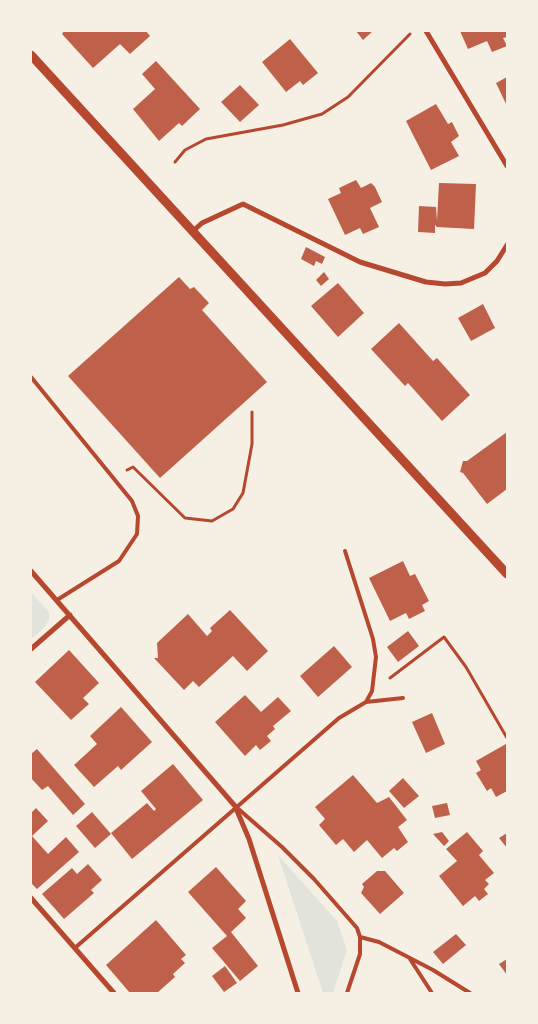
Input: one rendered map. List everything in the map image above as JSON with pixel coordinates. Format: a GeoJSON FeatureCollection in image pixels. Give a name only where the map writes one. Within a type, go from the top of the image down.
{"type":"FeatureCollection","features":[{"type":"Feature","properties":{"kind":"street"},"geometry":{"type":"LineString","coordinates":[[426,31],[507,166]]}},
{"type":"Feature","properties":{"kind":"street"},"geometry":{"type":"LineString","coordinates":[[31,55],[507,574]]}},
{"type":"Feature","properties":{"kind":"street"},"geometry":{"type":"LineString","coordinates":[[194,231],[202,222],[243,204],[368,264],[426,282],[445,284],[461,283],[485,273],[507,245]]}},
{"type":"Feature","properties":{"kind":"street"},"geometry":{"type":"LineString","coordinates":[[31,571],[235,806],[249,839],[298,993]]}},
{"type":"Feature","properties":{"kind":"street"},"geometry":{"type":"LineString","coordinates":[[31,649],[70,615]]}},
{"type":"Feature","properties":{"kind":"street"},"geometry":{"type":"LineString","coordinates":[[31,898],[76,947],[114,993]]}},
{"type":"Feature","properties":{"kind":"lane"},"geometry":{"type":"LineString","coordinates":[[31,377],[132,501],[138,516],[137,534],[119,561],[57,600]]}},
{"type":"Feature","properties":{"kind":"lane"},"geometry":{"type":"LineString","coordinates":[[345,551],[373,639],[376,656],[372,691],[366,702]]}},
{"type":"Feature","properties":{"kind":"lane"},"geometry":{"type":"LineString","coordinates":[[76,947],[235,806],[339,718],[366,702],[403,698]]}},
{"type":"Feature","properties":{"kind":"lane"},"geometry":{"type":"LineString","coordinates":[[235,806],[261,827],[314,879],[351,920],[360,937],[358,964],[347,993]]}},
{"type":"Feature","properties":{"kind":"lane"},"geometry":{"type":"LineString","coordinates":[[360,937],[379,942],[470,993]]}},
{"type":"Feature","properties":{"kind":"lane"},"geometry":{"type":"LineString","coordinates":[[408,957],[432,993]]}},
{"type":"Feature","properties":{"kind":"path"},"geometry":{"type":"LineString","coordinates":[[175,162],[185,150],[206,139],[284,125],[322,114],[348,97],[413,31]]}},
{"type":"Feature","properties":{"kind":"path"},"geometry":{"type":"LineString","coordinates":[[114,478],[133,467],[185,518],[212,521],[233,509],[243,493],[252,444],[252,412]]}},
{"type":"Feature","properties":{"kind":"path"},"geometry":{"type":"LineString","coordinates":[[372,691],[444,637],[466,667],[507,738]]}},
{"type":"Feature","properties":{"kind":"shaded area"},"geometry":{"type":"Polygon","coordinates":[[[31,592],[49,612],[49,620],[44,628],[31,639],[31,592]]]}},
{"type":"Feature","properties":{"kind":"shaded area"},"geometry":{"type":"Polygon","coordinates":[[[278,855],[337,921],[347,950],[333,993],[323,993],[278,855]]]}},
{"type":"Feature","properties":{"kind":"building"},"geometry":{"type":"Polygon","coordinates":[[[64,31],[146,31],[150,36],[130,54],[120,44],[93,68],[62,34],[64,31]]]}},
{"type":"Feature","properties":{"kind":"building"},"geometry":{"type":"Polygon","coordinates":[[[356,31],[373,31],[363,40],[356,31]]]}},
{"type":"Feature","properties":{"kind":"building"},"geometry":{"type":"Polygon","coordinates":[[[460,31],[507,31],[507,37],[503,38],[507,46],[492,52],[487,41],[468,49],[460,31]]]}},
{"type":"Feature","properties":{"kind":"building"},"geometry":{"type":"Polygon","coordinates":[[[290,39],[318,73],[303,85],[300,81],[286,92],[262,62],[290,39]]]}},
{"type":"Feature","properties":{"kind":"building"},"geometry":{"type":"Polygon","coordinates":[[[156,61],[200,109],[182,126],[179,123],[159,141],[133,109],[155,89],[142,74],[156,61]]]}},
{"type":"Feature","properties":{"kind":"building"},"geometry":{"type":"Polygon","coordinates":[[[507,77],[507,106],[496,83],[507,77]]]}},
{"type":"Feature","properties":{"kind":"building"},"geometry":{"type":"Polygon","coordinates":[[[240,85],[259,105],[240,122],[221,102],[240,85]]]}},
{"type":"Feature","properties":{"kind":"building"},"geometry":{"type":"Polygon","coordinates":[[[436,104],[448,124],[452,122],[459,136],[451,142],[459,156],[431,170],[406,121],[436,104]]]}},
{"type":"Feature","properties":{"kind":"building"},"geometry":{"type":"Polygon","coordinates":[[[356,180],[361,188],[371,183],[375,187],[382,202],[370,208],[379,227],[363,234],[360,228],[345,235],[328,199],[341,193],[339,188],[356,180]]]}},
{"type":"Feature","properties":{"kind":"building"},"geometry":{"type":"Polygon","coordinates":[[[439,183],[476,184],[474,229],[437,227],[435,225],[435,233],[418,232],[419,206],[436,207],[437,221],[439,183]]]}},
{"type":"Feature","properties":{"kind":"building"},"geometry":{"type":"Polygon","coordinates":[[[306,247],[325,257],[322,264],[316,261],[314,266],[301,259],[306,247]]]}},
{"type":"Feature","properties":{"kind":"building"},"geometry":{"type":"Polygon","coordinates":[[[324,272],[329,279],[321,286],[316,280],[324,272]]]}},
{"type":"Feature","properties":{"kind":"building"},"geometry":{"type":"Polygon","coordinates":[[[179,277],[190,289],[194,287],[209,303],[202,310],[267,382],[160,478],[68,376],[179,277]]]}},
{"type":"Feature","properties":{"kind":"building"},"geometry":{"type":"Polygon","coordinates":[[[338,283],[364,313],[338,337],[311,306],[338,283]]]}},
{"type":"Feature","properties":{"kind":"building"},"geometry":{"type":"Polygon","coordinates":[[[483,304],[495,328],[471,341],[458,318],[483,304]]]}},
{"type":"Feature","properties":{"kind":"building"},"geometry":{"type":"Polygon","coordinates":[[[399,323],[433,361],[437,358],[470,395],[442,421],[408,383],[405,386],[371,349],[399,323]]]}},
{"type":"Feature","properties":{"kind":"building"},"geometry":{"type":"Polygon","coordinates":[[[507,432],[507,489],[487,504],[463,473],[460,472],[463,461],[467,461],[507,432]]]}},
{"type":"Feature","properties":{"kind":"building"},"geometry":{"type":"Polygon","coordinates":[[[403,561],[410,576],[415,574],[429,601],[422,605],[425,611],[409,619],[406,613],[390,621],[369,578],[403,561]]]}},
{"type":"Feature","properties":{"kind":"building"},"geometry":{"type":"Polygon","coordinates":[[[230,610],[268,651],[247,671],[233,656],[199,687],[193,681],[184,690],[154,658],[158,658],[157,643],[188,614],[207,636],[212,631],[210,628],[230,610]]]}},
{"type":"Feature","properties":{"kind":"building"},"geometry":{"type":"Polygon","coordinates":[[[408,631],[419,646],[398,662],[387,647],[408,631]]]}},
{"type":"Feature","properties":{"kind":"building"},"geometry":{"type":"Polygon","coordinates":[[[334,646],[352,667],[318,697],[300,676],[334,646]]]}},
{"type":"Feature","properties":{"kind":"building"},"geometry":{"type":"Polygon","coordinates":[[[69,650],[99,683],[83,698],[89,704],[71,720],[35,682],[69,650]]]}},
{"type":"Feature","properties":{"kind":"building"},"geometry":{"type":"Polygon","coordinates":[[[245,695],[261,712],[278,697],[291,711],[273,726],[275,729],[267,736],[271,741],[260,750],[256,745],[245,756],[215,722],[245,695]]]}},
{"type":"Feature","properties":{"kind":"building"},"geometry":{"type":"Polygon","coordinates":[[[121,707],[152,742],[121,770],[118,766],[94,787],[74,765],[97,744],[90,736],[121,707]]]}},
{"type":"Feature","properties":{"kind":"building"},"geometry":{"type":"Polygon","coordinates":[[[432,713],[445,744],[426,753],[412,722],[432,713]]]}},
{"type":"Feature","properties":{"kind":"building"},"geometry":{"type":"Polygon","coordinates":[[[506,744],[507,791],[496,797],[491,788],[487,791],[476,773],[481,770],[476,761],[506,744]]]}},
{"type":"Feature","properties":{"kind":"building"},"geometry":{"type":"Polygon","coordinates":[[[37,749],[85,804],[73,815],[48,786],[42,790],[31,778],[31,754],[37,749]]]}},
{"type":"Feature","properties":{"kind":"building"},"geometry":{"type":"Polygon","coordinates":[[[173,764],[203,800],[132,859],[111,833],[147,803],[154,811],[156,809],[141,791],[173,764]]]}},
{"type":"Feature","properties":{"kind":"building"},"geometry":{"type":"Polygon","coordinates":[[[353,775],[377,803],[389,797],[407,820],[398,827],[408,842],[397,851],[394,848],[382,858],[367,840],[354,852],[343,839],[336,845],[319,825],[325,819],[315,807],[353,775]]]}},
{"type":"Feature","properties":{"kind":"building"},"geometry":{"type":"Polygon","coordinates":[[[403,778],[419,796],[404,808],[389,791],[403,778]]]}},
{"type":"Feature","properties":{"kind":"building"},"geometry":{"type":"Polygon","coordinates":[[[447,803],[450,815],[435,818],[432,806],[447,803]]]}},
{"type":"Feature","properties":{"kind":"building"},"geometry":{"type":"Polygon","coordinates":[[[36,808],[48,821],[32,836],[48,854],[66,837],[79,852],[37,889],[31,883],[31,813],[36,808]]]}},
{"type":"Feature","properties":{"kind":"building"},"geometry":{"type":"Polygon","coordinates":[[[92,812],[111,834],[95,848],[76,826],[92,812]]]}},
{"type":"Feature","properties":{"kind":"building"},"geometry":{"type":"Polygon","coordinates":[[[442,832],[449,841],[444,846],[433,834],[442,832]]]}},
{"type":"Feature","properties":{"kind":"building"},"geometry":{"type":"Polygon","coordinates":[[[467,832],[483,851],[479,855],[494,873],[485,880],[489,884],[484,889],[488,894],[479,901],[475,896],[463,906],[439,876],[457,861],[446,849],[467,832]]]}},
{"type":"Feature","properties":{"kind":"building"},"geometry":{"type":"Polygon","coordinates":[[[507,833],[507,848],[499,838],[507,833]]]}},
{"type":"Feature","properties":{"kind":"building"},"geometry":{"type":"Polygon","coordinates":[[[88,864],[102,880],[91,890],[94,893],[64,919],[42,894],[72,868],[77,874],[88,864]]]}},
{"type":"Feature","properties":{"kind":"building"},"geometry":{"type":"Polygon","coordinates":[[[216,867],[246,901],[238,909],[246,918],[231,932],[258,966],[240,981],[212,948],[227,936],[188,892],[216,867]]]}},
{"type":"Feature","properties":{"kind":"building"},"geometry":{"type":"Polygon","coordinates":[[[377,871],[385,871],[404,893],[380,914],[361,893],[364,887],[362,884],[377,871]]]}},
{"type":"Feature","properties":{"kind":"building"},"geometry":{"type":"Polygon","coordinates":[[[156,920],[186,955],[181,959],[185,963],[173,974],[175,977],[157,993],[130,993],[106,965],[156,920]]]}},
{"type":"Feature","properties":{"kind":"building"},"geometry":{"type":"Polygon","coordinates":[[[456,934],[466,945],[443,964],[433,952],[456,934]]]}},
{"type":"Feature","properties":{"kind":"building"},"geometry":{"type":"Polygon","coordinates":[[[507,959],[507,975],[499,964],[507,959]]]}},
{"type":"Feature","properties":{"kind":"building"},"geometry":{"type":"Polygon","coordinates":[[[225,966],[237,983],[224,992],[212,976],[225,966]]]}}]}
